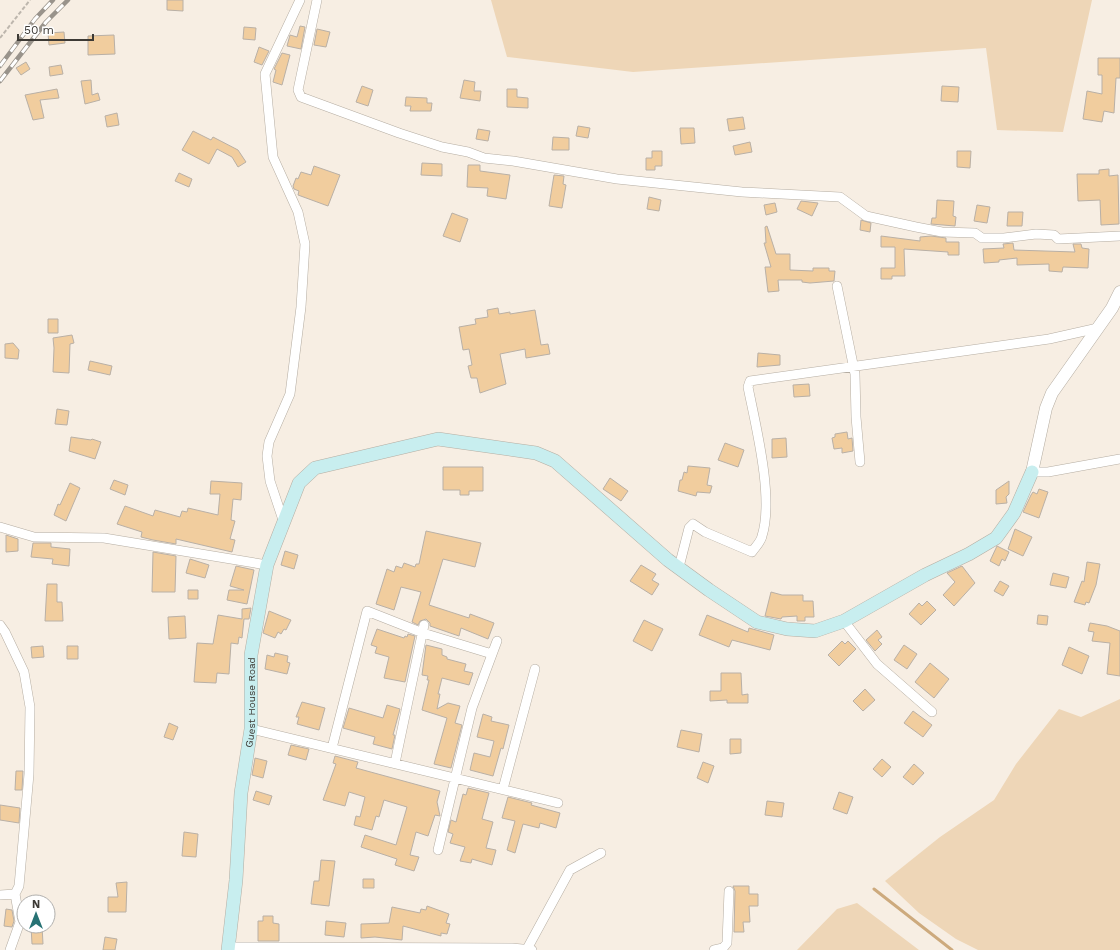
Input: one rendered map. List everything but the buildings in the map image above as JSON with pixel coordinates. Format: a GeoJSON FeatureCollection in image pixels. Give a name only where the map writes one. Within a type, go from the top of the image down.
{"type":"FeatureCollection","features":[{"type":"Feature","properties":{"kind":"main road","name":"Guest House Road"},"geometry":{"type":"LineString","coordinates":[[228,948],[236,880],[240,793],[251,729],[251,655],[267,565],[283,520],[299,483],[315,468],[438,439],[536,453],[555,460],[679,567]]}},
{"type":"Feature","properties":{"kind":"main road"},"geometry":{"type":"LineString","coordinates":[[679,567],[709,590],[757,622],[787,629],[814,631],[844,621],[925,575],[969,554],[996,538],[1014,513],[1032,472]]}},
{"type":"Feature","properties":{"kind":"street"},"geometry":{"type":"LineString","coordinates":[[283,520],[270,481],[266,456],[269,442],[290,394],[301,307],[305,244],[298,212],[273,156],[265,74],[300,0]]}},
{"type":"Feature","properties":{"kind":"street"},"geometry":{"type":"LineString","coordinates":[[317,0],[298,90],[301,97],[399,134],[442,147],[468,152],[484,158],[513,161],[617,179],[742,192],[840,197],[866,216],[942,232],[975,233],[982,238],[1004,238],[1036,234],[1054,235],[1058,239],[1120,236]]}},
{"type":"Feature","properties":{"kind":"street"},"geometry":{"type":"LineString","coordinates":[[837,286],[853,366],[856,374],[856,417],[860,462]]}},
{"type":"Feature","properties":{"kind":"street"},"geometry":{"type":"LineString","coordinates":[[1120,292],[1098,328],[1052,393],[1046,408],[1032,472],[1048,472],[1120,459]]}},
{"type":"Feature","properties":{"kind":"street"},"geometry":{"type":"LineString","coordinates":[[679,567],[689,528],[693,524],[705,532],[752,552],[762,537],[766,500],[758,438],[748,387],[750,381],[1049,338],[1098,328]]}},
{"type":"Feature","properties":{"kind":"street"},"geometry":{"type":"LineString","coordinates":[[0,527],[34,537],[104,538],[267,565]]}},
{"type":"Feature","properties":{"kind":"street"},"geometry":{"type":"LineString","coordinates":[[332,748],[366,611],[424,629],[492,654]]}},
{"type":"Feature","properties":{"kind":"street"},"geometry":{"type":"LineString","coordinates":[[844,621],[877,664],[932,712]]}},
{"type":"Feature","properties":{"kind":"street"},"geometry":{"type":"LineString","coordinates":[[0,625],[5,632],[24,672],[30,707],[29,774],[19,886],[15,894],[20,922],[10,950]]}},
{"type":"Feature","properties":{"kind":"street"},"geometry":{"type":"LineString","coordinates":[[395,763],[424,629]]}},
{"type":"Feature","properties":{"kind":"street"},"geometry":{"type":"LineString","coordinates":[[438,850],[472,708],[496,641]]}},
{"type":"Feature","properties":{"kind":"street"},"geometry":{"type":"LineString","coordinates":[[503,789],[534,669]]}},
{"type":"Feature","properties":{"kind":"street"},"geometry":{"type":"LineString","coordinates":[[251,729],[456,777],[558,803]]}},
{"type":"Feature","properties":{"kind":"street"},"geometry":{"type":"LineString","coordinates":[[228,948],[530,950],[570,870],[601,853]]}},
{"type":"Feature","properties":{"kind":"street"},"geometry":{"type":"LineString","coordinates":[[714,950],[723,948],[728,942],[729,891]]}},
{"type":"Feature","properties":{"kind":"street"},"geometry":{"type":"LineString","coordinates":[[0,895],[15,894]]}},
{"type":"Feature","properties":{"kind":"path"},"geometry":{"type":"LineString","coordinates":[[0,38],[30,0]]}},
{"type":"Feature","properties":{"kind":"shaded area"},"geometry":{"type":"Polygon","coordinates":[[[491,0],[1092,0],[1063,132],[997,130],[986,48],[633,72],[507,57],[491,0]]]}},
{"type":"Feature","properties":{"kind":"shaded area"},"geometry":{"type":"Polygon","coordinates":[[[1120,699],[1120,950],[978,950],[956,939],[919,913],[885,881],[940,837],[994,800],[1016,764],[1059,709],[1081,717],[1120,699]]]}},
{"type":"Feature","properties":{"kind":"shaded area"},"geometry":{"type":"Polygon","coordinates":[[[857,903],[919,950],[797,950],[837,909],[857,903]]]}},
{"type":"Feature","properties":{"kind":"waterway"},"geometry":{"type":"LineString","coordinates":[[874,889],[952,950]]}},
{"type":"Feature","properties":{"kind":"railway"},"geometry":{"type":"LineString","coordinates":[[0,66],[35,19],[53,0]]}},
{"type":"Feature","properties":{"kind":"railway"},"geometry":{"type":"LineString","coordinates":[[0,81],[46,22],[68,0]]}}]}
